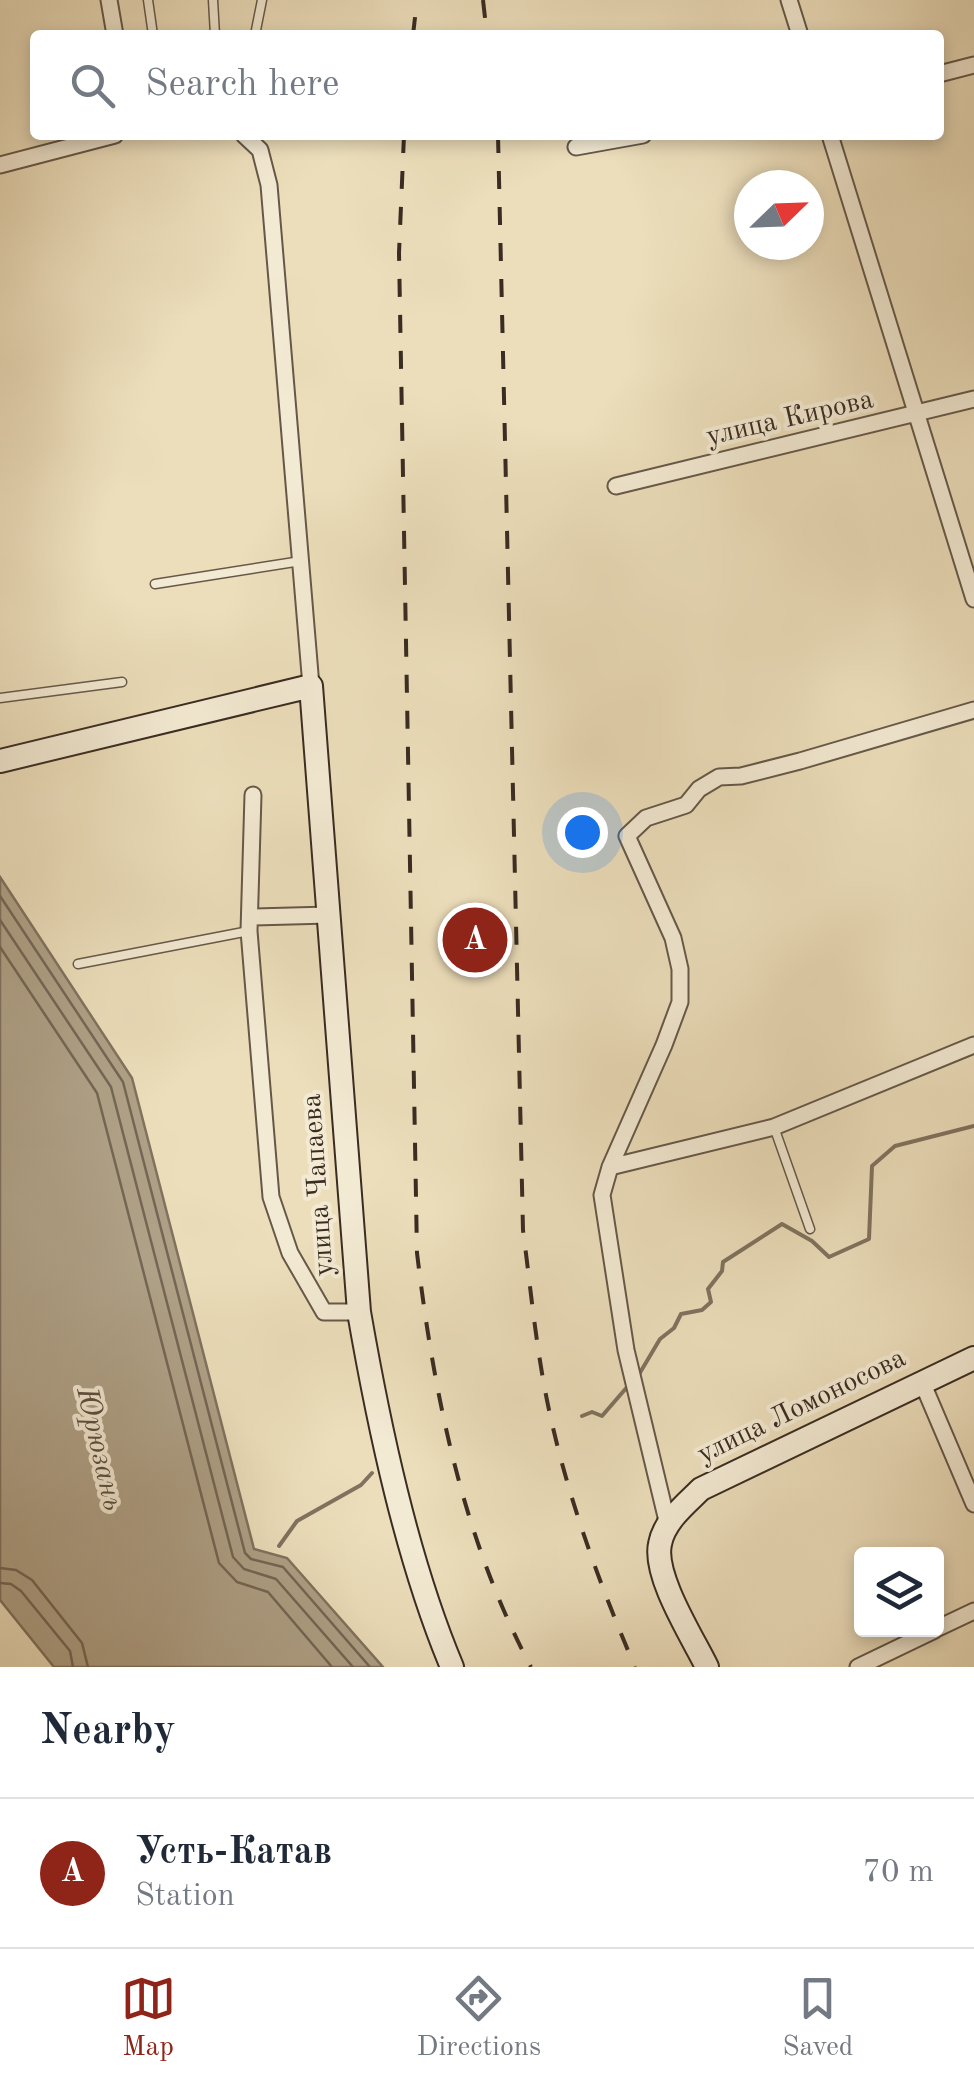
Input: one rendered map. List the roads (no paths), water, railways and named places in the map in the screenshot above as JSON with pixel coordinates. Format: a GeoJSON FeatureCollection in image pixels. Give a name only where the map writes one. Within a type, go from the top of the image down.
{"type":"FeatureCollection","features":[{"type":"Feature","properties":{"kind":"main road"},"geometry":{"type":"LineString","coordinates":[[0,761],[311,686]]}},
{"type":"Feature","properties":{"kind":"main road","name":"улица Чапаева"},"geometry":{"type":"LineString","coordinates":[[311,686],[359,1312],[370,1378],[430,1616],[452,1667]]}},
{"type":"Feature","properties":{"kind":"main road","name":"улица Ломоносова"},"geometry":{"type":"LineString","coordinates":[[668,1525],[702,1489],[974,1358]]}},
{"type":"Feature","properties":{"kind":"main road"},"geometry":{"type":"LineString","coordinates":[[668,1525],[659,1545],[660,1568],[707,1667]]}},
{"type":"Feature","properties":{"kind":"street"},"geometry":{"type":"LineString","coordinates":[[109,0],[114,30]]}},
{"type":"Feature","properties":{"kind":"street"},"geometry":{"type":"LineString","coordinates":[[789,0],[798,30]]}},
{"type":"Feature","properties":{"kind":"street"},"geometry":{"type":"LineString","coordinates":[[944,73],[974,66]]}},
{"type":"Feature","properties":{"kind":"street"},"geometry":{"type":"LineString","coordinates":[[0,165],[96,140]]}},
{"type":"Feature","properties":{"kind":"street"},"geometry":{"type":"LineString","coordinates":[[249,140],[260,150],[269,185],[311,686]]}},
{"type":"Feature","properties":{"kind":"street"},"geometry":{"type":"LineString","coordinates":[[576,147],[615,140]]}},
{"type":"Feature","properties":{"kind":"street"},"geometry":{"type":"LineString","coordinates":[[832,140],[974,599]]}},
{"type":"Feature","properties":{"kind":"street","name":"улица Кирова"},"geometry":{"type":"LineString","coordinates":[[616,486],[974,400]]}},
{"type":"Feature","properties":{"kind":"street"},"geometry":{"type":"LineString","coordinates":[[668,1525],[626,1350],[602,1195],[610,1167],[680,1002],[680,969],[673,938],[626,836],[646,818],[686,805],[698,788],[719,777],[742,776],[800,762],[974,710]]}},
{"type":"Feature","properties":{"kind":"street"},"geometry":{"type":"LineString","coordinates":[[253,795],[250,924],[271,1197],[290,1253],[324,1312],[359,1312]]}},
{"type":"Feature","properties":{"kind":"street"},"geometry":{"type":"LineString","coordinates":[[250,924],[329,915]]}},
{"type":"Feature","properties":{"kind":"street"},"geometry":{"type":"LineString","coordinates":[[610,1167],[774,1127],[974,1045]]}},
{"type":"Feature","properties":{"kind":"street"},"geometry":{"type":"LineString","coordinates":[[922,1382],[974,1504]]}},
{"type":"Feature","properties":{"kind":"street"},"geometry":{"type":"LineString","coordinates":[[944,1625],[974,1610]]}},
{"type":"Feature","properties":{"kind":"street"},"geometry":{"type":"LineString","coordinates":[[858,1667],[920,1637]]}},
{"type":"Feature","properties":{"kind":"lane"},"geometry":{"type":"LineString","coordinates":[[148,0],[152,30]]}},
{"type":"Feature","properties":{"kind":"lane"},"geometry":{"type":"LineString","coordinates":[[213,0],[215,30]]}},
{"type":"Feature","properties":{"kind":"lane"},"geometry":{"type":"LineString","coordinates":[[256,30],[262,0]]}},
{"type":"Feature","properties":{"kind":"lane"},"geometry":{"type":"LineString","coordinates":[[155,584],[301,561]]}},
{"type":"Feature","properties":{"kind":"lane"},"geometry":{"type":"LineString","coordinates":[[0,698],[122,682]]}},
{"type":"Feature","properties":{"kind":"lane"},"geometry":{"type":"LineString","coordinates":[[78,964],[250,924]]}},
{"type":"Feature","properties":{"kind":"lane"},"geometry":{"type":"LineString","coordinates":[[774,1127],[810,1230]]}},
{"type":"Feature","properties":{"kind":"water","name":"Юрюзань"},"geometry":{"type":"Polygon","coordinates":[[[0,877],[132,1078],[254,1549],[287,1558],[383,1667],[54,1667],[0,1600],[0,877]]]}},
{"type":"Feature","properties":{"kind":"waterway"},"geometry":{"type":"LineString","coordinates":[[638,1376],[660,1339],[674,1328],[681,1314],[702,1310],[711,1302],[708,1289],[722,1271],[723,1262],[782,1224],[812,1241],[829,1257],[869,1239],[872,1166],[895,1146],[974,1126]]}},
{"type":"Feature","properties":{"kind":"waterway"},"geometry":{"type":"LineString","coordinates":[[582,1416],[592,1412],[602,1416],[628,1386]]}},
{"type":"Feature","properties":{"kind":"waterway"},"geometry":{"type":"LineString","coordinates":[[279,1546],[297,1521],[361,1485],[372,1473]]}},
{"type":"Feature","properties":{"kind":"railway"},"geometry":{"type":"LineString","coordinates":[[414,30],[417,0]]}},
{"type":"Feature","properties":{"kind":"railway"},"geometry":{"type":"LineString","coordinates":[[483,0],[486,30]]}},
{"type":"Feature","properties":{"kind":"railway"},"geometry":{"type":"LineString","coordinates":[[404,140],[399,253],[417,1253],[432,1360],[455,1466],[487,1568],[531,1667]]}},
{"type":"Feature","properties":{"kind":"railway"},"geometry":{"type":"LineString","coordinates":[[498,140],[523,1230],[552,1426],[571,1496],[635,1667]]}},
{"type":"Feature","properties":{"kind":"place","name":"Усть-Катав"},"geometry":{"type":"Point","coordinates":[475,940]}}]}
